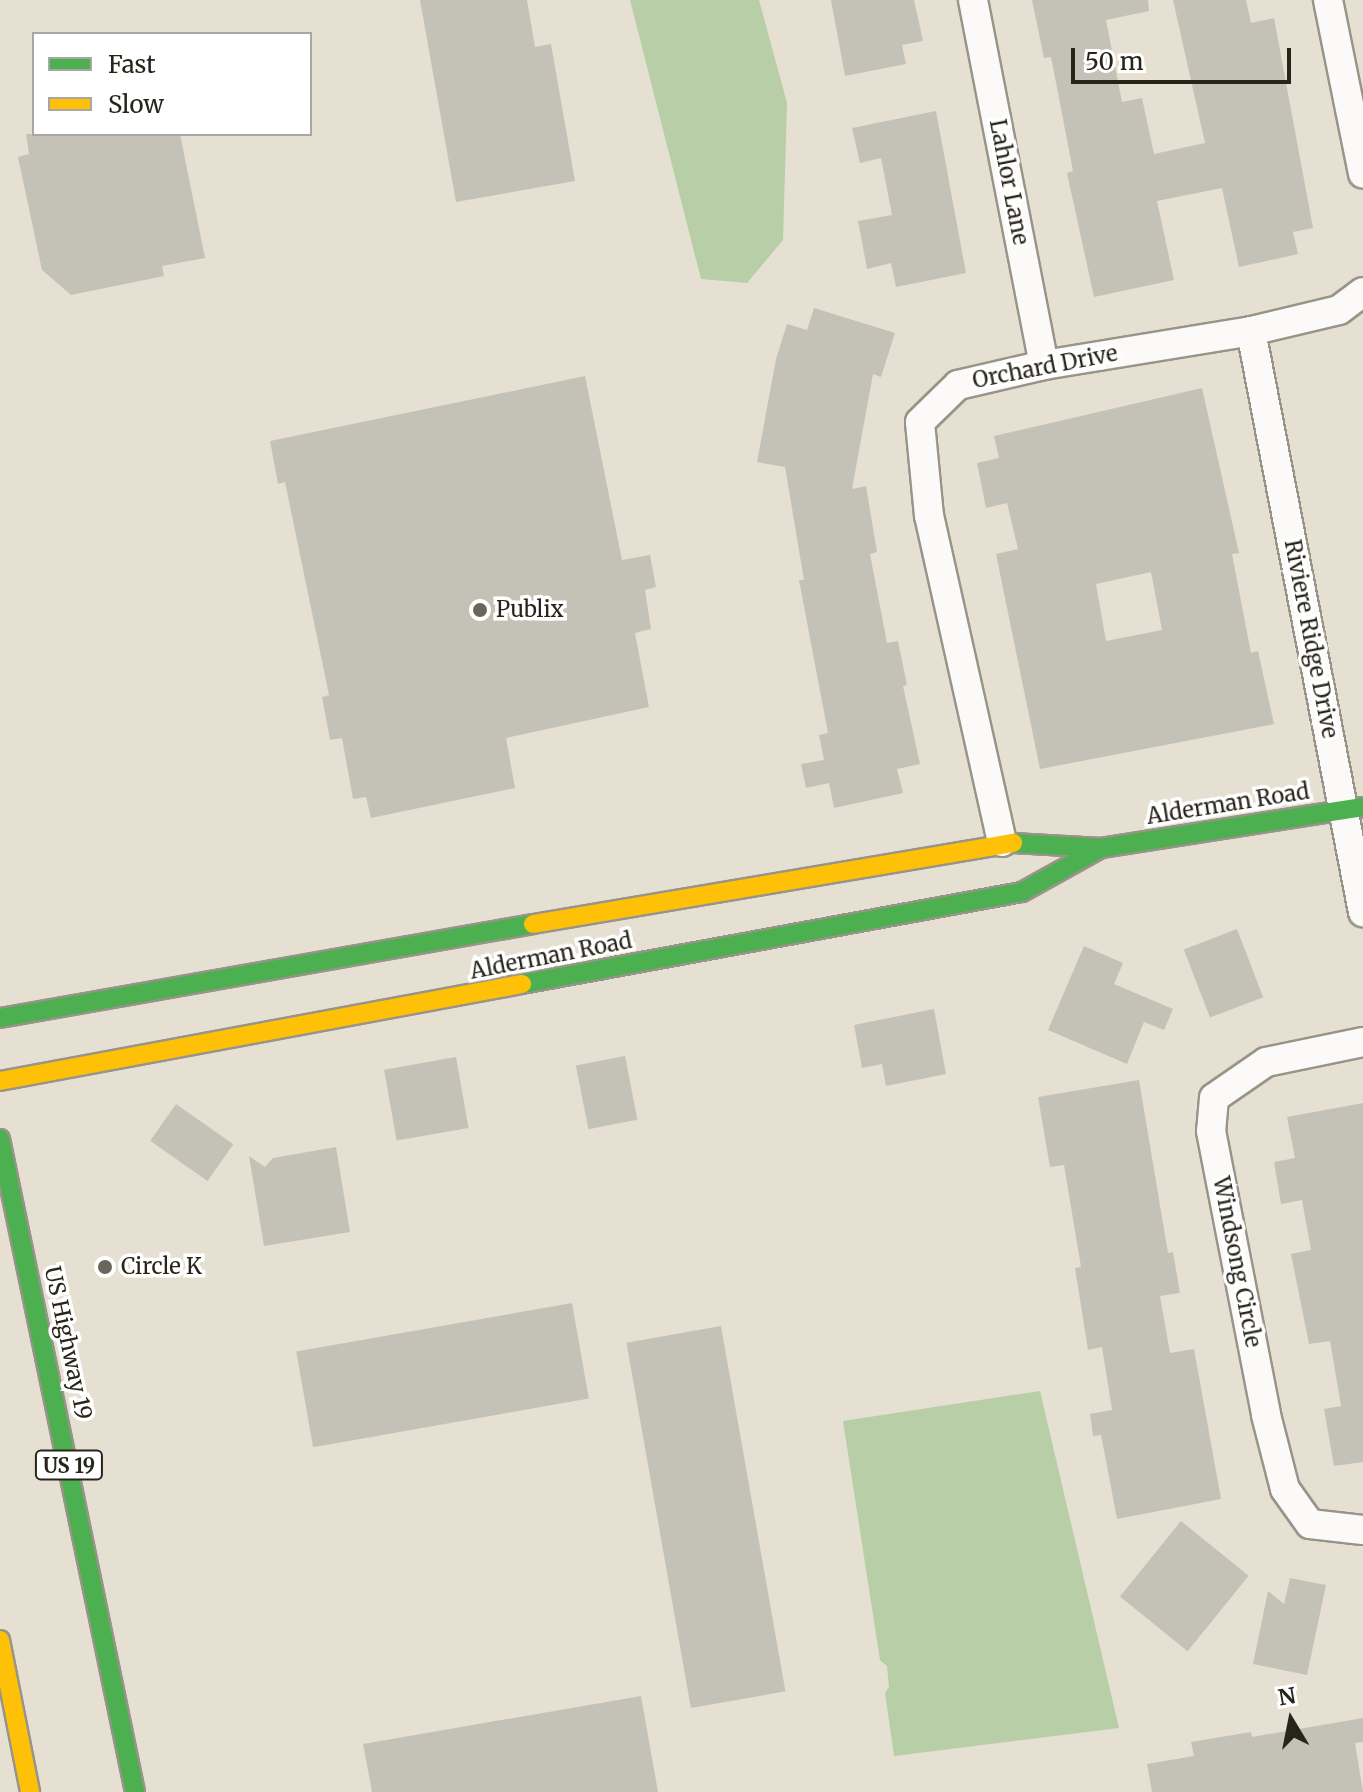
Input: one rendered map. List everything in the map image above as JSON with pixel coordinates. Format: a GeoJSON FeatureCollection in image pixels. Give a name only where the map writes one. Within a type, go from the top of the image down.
{"type":"FeatureCollection","features":[{"type":"Feature","properties":{"kind":"main road","name":"Alderman Road"},"geometry":{"type":"LineString","coordinates":[[0,1018],[1002,842],[1101,848],[1354,809]]}},
{"type":"Feature","properties":{"kind":"main road","name":"Alderman Road"},"geometry":{"type":"LineString","coordinates":[[0,1081],[1022,892],[1101,848]]}},
{"type":"Feature","properties":{"kind":"main road","name":"US Highway 19"},"geometry":{"type":"LineString","coordinates":[[0,1139],[135,1792]]}},
{"type":"Feature","properties":{"kind":"main road"},"geometry":{"type":"LineString","coordinates":[[0,1640],[30,1792]]}},
{"type":"Feature","properties":{"kind":"street","name":"Lahlor Lane"},"geometry":{"type":"LineString","coordinates":[[973,0],[1044,365]]}},
{"type":"Feature","properties":{"kind":"street"},"geometry":{"type":"LineString","coordinates":[[1328,0],[1363,174]]}},
{"type":"Feature","properties":{"kind":"street","name":"Orchard Drive"},"geometry":{"type":"LineString","coordinates":[[1002,842],[929,516],[920,422],[958,385],[1044,365],[1251,331],[1339,310],[1363,292]]}},
{"type":"Feature","properties":{"kind":"street","name":"Riviere Ridge Drive"},"geometry":{"type":"LineString","coordinates":[[1251,331],[1277,469],[1354,809],[1363,912]]}},
{"type":"Feature","properties":{"kind":"street","name":"Windsong Circle"},"geometry":{"type":"LineString","coordinates":[[1363,1042],[1266,1062],[1214,1098],[1211,1131],[1266,1415],[1285,1489],[1310,1524],[1363,1530]]}},
{"type":"Feature","properties":{"kind":"shaded area"},"geometry":{"type":"Polygon","coordinates":[[[630,0],[759,0],[787,103],[783,240],[747,283],[701,279],[630,0]]]}},
{"type":"Feature","properties":{"kind":"shaded area"},"geometry":{"type":"Polygon","coordinates":[[[1040,1391],[1119,1728],[894,1756],[885,1693],[889,1687],[887,1666],[880,1660],[843,1421],[1040,1391]]]}},
{"type":"Feature","properties":{"kind":"building"},"geometry":{"type":"Polygon","coordinates":[[[420,0],[527,0],[535,47],[551,44],[575,181],[456,202],[420,0]]]}},
{"type":"Feature","properties":{"kind":"building"},"geometry":{"type":"Polygon","coordinates":[[[831,0],[914,0],[923,41],[902,45],[906,64],[845,76],[831,0]]]}},
{"type":"Feature","properties":{"kind":"building"},"geometry":{"type":"Polygon","coordinates":[[[1032,0],[1148,0],[1149,11],[1106,20],[1122,102],[1142,98],[1154,154],[1205,143],[1173,0],[1246,0],[1251,23],[1274,18],[1313,228],[1293,232],[1298,254],[1239,267],[1222,188],[1157,201],[1174,280],[1094,297],[1067,173],[1073,171],[1051,57],[1044,58],[1032,0]]]}},
{"type":"Feature","properties":{"kind":"building"},"geometry":{"type":"Polygon","coordinates":[[[936,111],[966,273],[896,287],[891,263],[867,269],[858,221],[892,215],[881,158],[860,163],[852,128],[936,111]]]}},
{"type":"Feature","properties":{"kind":"building"},"geometry":{"type":"Polygon","coordinates":[[[26,134],[180,136],[205,258],[162,266],[164,276],[71,295],[42,270],[18,157],[29,154],[26,134]]]}},
{"type":"Feature","properties":{"kind":"building"},"geometry":{"type":"Polygon","coordinates":[[[814,308],[895,333],[881,377],[873,374],[852,489],[866,486],[877,552],[870,554],[887,643],[898,641],[907,685],[903,686],[920,764],[897,769],[903,793],[834,808],[829,783],[806,788],[801,764],[824,760],[819,735],[828,733],[799,580],[804,580],[785,467],[757,462],[776,359],[787,324],[807,330],[814,308]]]}},
{"type":"Feature","properties":{"kind":"building","name":"Publix"},"geometry":{"type":"Polygon","coordinates":[[[585,376],[622,560],[650,555],[656,587],[645,590],[651,629],[635,633],[649,707],[506,738],[515,788],[371,818],[366,797],[353,799],[342,738],[330,740],[322,697],[329,695],[285,482],[278,484],[270,441],[585,376]]]}},
{"type":"Feature","properties":{"kind":"building"},"geometry":{"type":"Polygon","coordinates":[[[1202,388],[1239,553],[1232,554],[1251,653],[1258,651],[1274,724],[1040,769],[996,554],[1018,549],[1007,503],[986,508],[977,463],[999,458],[994,436],[1202,388]],[[1151,572],[1096,584],[1106,641],[1162,630],[1151,572]]]}},
{"type":"Feature","properties":{"kind":"building"},"geometry":{"type":"Polygon","coordinates":[[[1237,929],[1263,997],[1210,1018],[1184,949],[1237,929]]]}},
{"type":"Feature","properties":{"kind":"building"},"geometry":{"type":"Polygon","coordinates":[[[1084,946],[1123,963],[1114,984],[1173,1009],[1164,1030],[1144,1022],[1127,1064],[1048,1030],[1084,946]]]}},
{"type":"Feature","properties":{"kind":"building"},"geometry":{"type":"Polygon","coordinates":[[[934,1009],[946,1074],[886,1086],[882,1064],[862,1068],[854,1025],[934,1009]]]}},
{"type":"Feature","properties":{"kind":"building"},"geometry":{"type":"Polygon","coordinates":[[[625,1056],[637,1120],[588,1129],[576,1066],[625,1056]]]}},
{"type":"Feature","properties":{"kind":"building"},"geometry":{"type":"Polygon","coordinates":[[[456,1057],[469,1128],[397,1141],[384,1070],[456,1057]]]}},
{"type":"Feature","properties":{"kind":"building"},"geometry":{"type":"Polygon","coordinates":[[[1139,1080],[1168,1253],[1173,1252],[1180,1293],[1160,1296],[1170,1353],[1194,1349],[1221,1499],[1117,1519],[1101,1435],[1093,1436],[1090,1414],[1112,1410],[1102,1347],[1088,1350],[1075,1268],[1081,1267],[1064,1165],[1050,1167],[1038,1097],[1139,1080]]]}},
{"type":"Feature","properties":{"kind":"building"},"geometry":{"type":"Polygon","coordinates":[[[1363,1103],[1363,1462],[1334,1466],[1324,1409],[1341,1406],[1330,1341],[1309,1344],[1291,1254],[1311,1250],[1302,1200],[1281,1204],[1274,1162],[1295,1158],[1287,1117],[1363,1103]]]}},
{"type":"Feature","properties":{"kind":"building"},"geometry":{"type":"Polygon","coordinates":[[[176,1104],[233,1144],[208,1181],[150,1141],[176,1104]]]}},
{"type":"Feature","properties":{"kind":"building"},"geometry":{"type":"Polygon","coordinates":[[[336,1147],[350,1232],[264,1246],[249,1156],[265,1167],[273,1158],[336,1147]]]}},
{"type":"Feature","properties":{"kind":"building"},"geometry":{"type":"Polygon","coordinates":[[[572,1303],[589,1399],[313,1447],[296,1352],[572,1303]]]}},
{"type":"Feature","properties":{"kind":"building"},"geometry":{"type":"Polygon","coordinates":[[[721,1326],[785,1691],[691,1708],[626,1343],[721,1326]]]}},
{"type":"Feature","properties":{"kind":"building"},"geometry":{"type":"Polygon","coordinates":[[[1181,1521],[1249,1576],[1188,1651],[1120,1596],[1181,1521]]]}},
{"type":"Feature","properties":{"kind":"building"},"geometry":{"type":"Polygon","coordinates":[[[1290,1578],[1326,1585],[1307,1675],[1253,1664],[1268,1591],[1284,1604],[1290,1578]]]}},
{"type":"Feature","properties":{"kind":"building"},"geometry":{"type":"Polygon","coordinates":[[[641,1696],[658,1792],[372,1792],[363,1744],[641,1696]]]}},
{"type":"Feature","properties":{"kind":"building"},"geometry":{"type":"Polygon","coordinates":[[[1363,1718],[1363,1742],[1355,1743],[1363,1792],[1152,1792],[1147,1764],[1194,1756],[1191,1742],[1251,1732],[1252,1737],[1363,1718]]]}},
{"type":"Feature","properties":{"kind":"traffic: fast"},"geometry":{"type":"LineString","coordinates":[[1013,843],[1101,848],[1363,807]]}},
{"type":"Feature","properties":{"kind":"traffic: fast"},"geometry":{"type":"LineString","coordinates":[[522,984],[1022,892],[1101,848]]}},
{"type":"Feature","properties":{"kind":"traffic: fast"},"geometry":{"type":"LineString","coordinates":[[0,1018],[533,924]]}},
{"type":"Feature","properties":{"kind":"traffic: fast"},"geometry":{"type":"LineString","coordinates":[[0,1139],[135,1792]]}},
{"type":"Feature","properties":{"kind":"traffic: slow"},"geometry":{"type":"LineString","coordinates":[[533,924],[1013,843]]}},
{"type":"Feature","properties":{"kind":"traffic: slow"},"geometry":{"type":"LineString","coordinates":[[0,1081],[522,984]]}},
{"type":"Feature","properties":{"kind":"traffic: slow"},"geometry":{"type":"LineString","coordinates":[[0,1640],[30,1792]]}},
{"type":"Feature","properties":{"kind":"place","name":"Publix"},"geometry":{"type":"Point","coordinates":[480,610]}},
{"type":"Feature","properties":{"kind":"place","name":"Circle K"},"geometry":{"type":"Point","coordinates":[105,1267]}}]}
